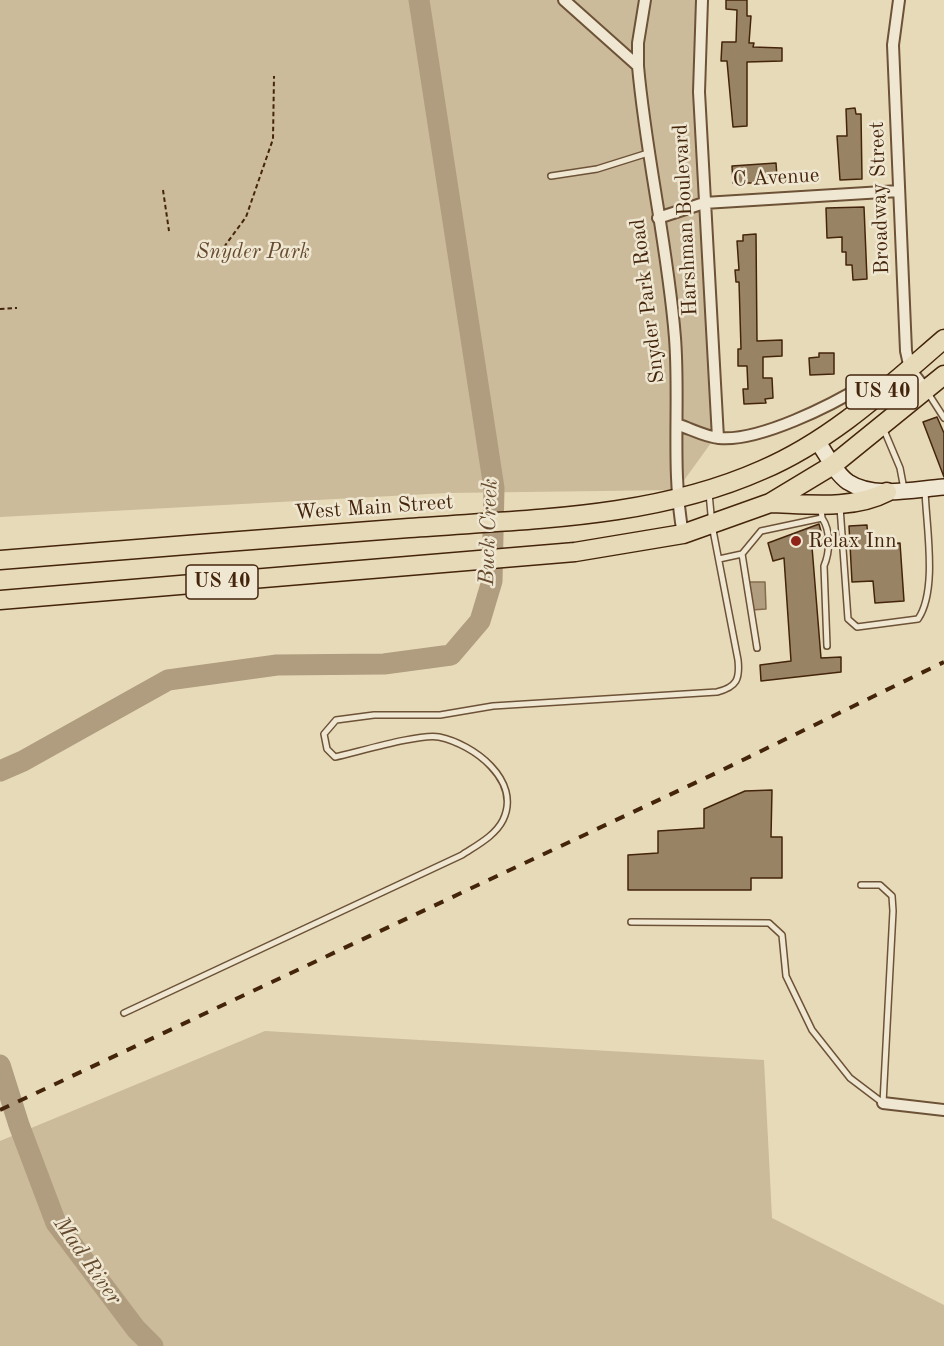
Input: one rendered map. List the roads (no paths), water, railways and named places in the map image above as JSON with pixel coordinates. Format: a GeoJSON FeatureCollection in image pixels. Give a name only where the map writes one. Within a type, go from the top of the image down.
{"type":"FeatureCollection","features":[{"type":"Feature","properties":{"kind":"main road","name":"US 40"},"geometry":{"type":"LineString","coordinates":[[817,441],[856,416],[944,339]]}},
{"type":"Feature","properties":{"kind":"main road","name":"US 40"},"geometry":{"type":"LineString","coordinates":[[0,600],[575,552],[683,534],[770,503],[833,465],[944,375]]}},
{"type":"Feature","properties":{"kind":"main road","name":"West Main Street"},"geometry":{"type":"LineString","coordinates":[[0,560],[581,515],[677,500],[709,492],[764,470],[817,441]]}},
{"type":"Feature","properties":{"kind":"main road"},"geometry":{"type":"LineString","coordinates":[[770,503],[821,511],[840,502],[873,499],[896,491]]}},
{"type":"Feature","properties":{"kind":"street"},"geometry":{"type":"LineString","coordinates":[[564,0],[638,66]]}},
{"type":"Feature","properties":{"kind":"street","name":"Snyder Park Road"},"geometry":{"type":"LineString","coordinates":[[645,0],[638,66],[648,153],[675,337],[679,425],[677,500],[683,534]]}},
{"type":"Feature","properties":{"kind":"street","name":"Harshman Boulevard"},"geometry":{"type":"LineString","coordinates":[[702,0],[699,92],[718,438]]}},
{"type":"Feature","properties":{"kind":"street","name":"Broadway Street"},"geometry":{"type":"LineString","coordinates":[[899,0],[893,45],[906,351],[910,369],[926,390]]}},
{"type":"Feature","properties":{"kind":"street","name":"C Avenue"},"geometry":{"type":"LineString","coordinates":[[658,218],[704,202],[899,191]]}},
{"type":"Feature","properties":{"kind":"street"},"geometry":{"type":"LineString","coordinates":[[679,425],[718,438],[747,434],[798,419],[866,384]]}},
{"type":"Feature","properties":{"kind":"street"},"geometry":{"type":"LineString","coordinates":[[817,441],[847,481],[896,491],[944,487]]}},
{"type":"Feature","properties":{"kind":"street"},"geometry":{"type":"LineString","coordinates":[[883,1103],[944,1110]]}},
{"type":"Feature","properties":{"kind":"lane"},"geometry":{"type":"LineString","coordinates":[[551,176],[597,169],[648,153]]}},
{"type":"Feature","properties":{"kind":"lane"},"geometry":{"type":"LineString","coordinates":[[926,390],[944,418]]}},
{"type":"Feature","properties":{"kind":"lane"},"geometry":{"type":"LineString","coordinates":[[882,426],[900,468],[896,491]]}},
{"type":"Feature","properties":{"kind":"lane"},"geometry":{"type":"LineString","coordinates":[[840,502],[848,619],[857,627],[918,619],[927,596],[929,575],[925,489]]}},
{"type":"Feature","properties":{"kind":"lane"},"geometry":{"type":"LineString","coordinates":[[124,1013],[462,855],[497,829],[507,807],[505,785],[488,763],[477,755],[452,741],[428,736],[335,757],[327,749],[324,734],[336,720],[374,715],[440,715],[493,706],[717,692],[733,686],[740,675],[712,525],[709,492]]}},
{"type":"Feature","properties":{"kind":"lane"},"geometry":{"type":"LineString","coordinates":[[719,559],[742,554],[761,531],[821,511],[827,526],[827,558],[824,566],[826,646]]}},
{"type":"Feature","properties":{"kind":"lane"},"geometry":{"type":"LineString","coordinates":[[742,554],[757,648]]}},
{"type":"Feature","properties":{"kind":"lane"},"geometry":{"type":"LineString","coordinates":[[861,885],[880,885],[892,896],[883,1103]]}},
{"type":"Feature","properties":{"kind":"lane"},"geometry":{"type":"LineString","coordinates":[[631,921],[769,923],[782,935],[786,976],[812,1030],[850,1078],[883,1103]]}},
{"type":"Feature","properties":{"kind":"waterway","name":"Buck Creek"},"geometry":{"type":"LineString","coordinates":[[0,771],[23,761],[168,680],[277,665],[384,664],[451,655],[480,621],[492,581],[494,488],[419,0]]}},
{"type":"Feature","properties":{"kind":"waterway","name":"Mad River"},"geometry":{"type":"LineString","coordinates":[[0,1065],[19,1125],[56,1223],[136,1329],[153,1346]]}},
{"type":"Feature","properties":{"kind":"railway"},"geometry":{"type":"LineString","coordinates":[[0,1110],[716,773],[944,662]]}},
{"type":"Feature","properties":{"kind":"place","name":"Relax Inn"},"geometry":{"type":"Point","coordinates":[796,541]}},
{"type":"Feature","properties":{"kind":"park label","name":"Snyder Park"},"geometry":{"type":"Point","coordinates":[253,252]}}]}
